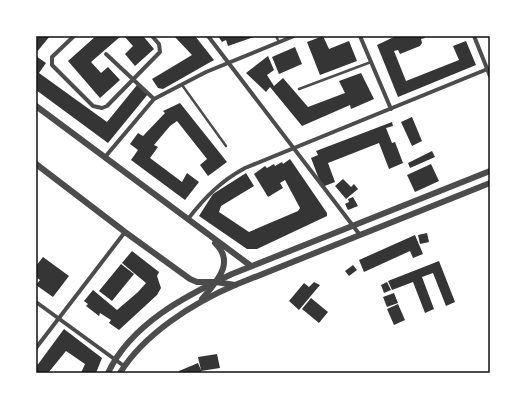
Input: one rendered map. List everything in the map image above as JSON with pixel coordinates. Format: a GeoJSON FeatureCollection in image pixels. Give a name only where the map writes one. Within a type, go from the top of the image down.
{"type":"FeatureCollection","features":[{"type":"Feature","properties":{"kind":"street"},"geometry":{"type":"LineString","coordinates":[[74,36],[52,57],[52,65],[93,106],[102,108],[107,106],[160,52],[159,44],[152,36]]}},
{"type":"Feature","properties":{"kind":"street"},"geometry":{"type":"LineString","coordinates":[[208,36],[360,235]]}},
{"type":"Feature","properties":{"kind":"street"},"geometry":{"type":"LineString","coordinates":[[105,157],[154,99],[206,72],[294,36]]}},
{"type":"Feature","properties":{"kind":"street"},"geometry":{"type":"LineString","coordinates":[[360,36],[391,109]]}},
{"type":"Feature","properties":{"kind":"street"},"geometry":{"type":"LineString","coordinates":[[474,36],[489,68],[490,76]]}},
{"type":"Feature","properties":{"kind":"street"},"geometry":{"type":"LineString","coordinates":[[106,54],[154,99]]}},
{"type":"Feature","properties":{"kind":"street"},"geometry":{"type":"LineString","coordinates":[[188,219],[211,191],[228,177],[245,168],[489,68]]}},
{"type":"Feature","properties":{"kind":"street"},"geometry":{"type":"LineString","coordinates":[[36,106],[251,266]]}},
{"type":"Feature","properties":{"kind":"street"},"geometry":{"type":"LineString","coordinates":[[36,164],[125,232],[190,279],[197,282],[216,282],[235,285]]}},
{"type":"Feature","properties":{"kind":"street"},"geometry":{"type":"LineString","coordinates":[[108,373],[121,351],[144,328],[198,290],[251,266],[490,171]]}},
{"type":"Feature","properties":{"kind":"street"},"geometry":{"type":"LineString","coordinates":[[120,373],[136,351],[152,337],[201,301],[235,285],[490,183]]}},
{"type":"Feature","properties":{"kind":"street"},"geometry":{"type":"LineString","coordinates":[[201,301],[216,282],[225,262],[224,254],[202,229]]}},
{"type":"Feature","properties":{"kind":"street"},"geometry":{"type":"LineString","coordinates":[[36,348],[125,232]]}},
{"type":"Feature","properties":{"kind":"street"},"geometry":{"type":"LineString","coordinates":[[190,279],[198,290]]}},
{"type":"Feature","properties":{"kind":"street"},"geometry":{"type":"LineString","coordinates":[[36,302],[124,366]]}},
{"type":"Feature","properties":{"kind":"lane"},"geometry":{"type":"LineString","coordinates":[[276,36],[279,42]]}},
{"type":"Feature","properties":{"kind":"lane"},"geometry":{"type":"LineString","coordinates":[[299,89],[371,62]]}},
{"type":"Feature","properties":{"kind":"lane"},"geometry":{"type":"LineString","coordinates":[[182,84],[226,146]]}},
{"type":"Feature","properties":{"kind":"building"},"geometry":{"type":"Polygon","coordinates":[[[36,36],[50,36],[36,53],[36,36]]]}},
{"type":"Feature","properties":{"kind":"building"},"geometry":{"type":"Polygon","coordinates":[[[96,36],[121,36],[91,62],[101,73],[108,67],[120,80],[100,98],[68,61],[96,36]]]}},
{"type":"Feature","properties":{"kind":"building"},"geometry":{"type":"Polygon","coordinates":[[[124,36],[143,36],[154,49],[135,66],[125,54],[133,46],[124,36]]]}},
{"type":"Feature","properties":{"kind":"building"},"geometry":{"type":"Polygon","coordinates":[[[174,36],[195,36],[214,60],[163,89],[158,88],[152,79],[192,55],[174,36]]]}},
{"type":"Feature","properties":{"kind":"building"},"geometry":{"type":"Polygon","coordinates":[[[218,36],[257,36],[228,46],[226,40],[222,42],[218,36]]]}},
{"type":"Feature","properties":{"kind":"building"},"geometry":{"type":"Polygon","coordinates":[[[323,36],[329,49],[349,41],[357,61],[320,75],[307,42],[323,36]]]}},
{"type":"Feature","properties":{"kind":"building"},"geometry":{"type":"Polygon","coordinates":[[[396,36],[424,36],[425,38],[421,39],[422,43],[420,46],[400,54],[398,50],[394,51],[406,81],[459,60],[453,46],[466,41],[476,65],[398,97],[377,45],[396,36]]]}},
{"type":"Feature","properties":{"kind":"building"},"geometry":{"type":"Polygon","coordinates":[[[295,47],[302,64],[279,74],[272,57],[295,47]]]}},
{"type":"Feature","properties":{"kind":"building"},"geometry":{"type":"Polygon","coordinates":[[[36,56],[46,63],[39,73],[107,122],[137,85],[148,94],[108,143],[36,90],[36,56]]]}},
{"type":"Feature","properties":{"kind":"building"},"geometry":{"type":"Polygon","coordinates":[[[268,56],[274,70],[267,75],[274,86],[283,78],[308,107],[345,93],[339,81],[361,73],[374,99],[351,109],[350,105],[302,126],[270,87],[266,92],[246,73],[268,56]]]}},
{"type":"Feature","properties":{"kind":"building"},"geometry":{"type":"Polygon","coordinates":[[[180,103],[227,162],[208,176],[200,165],[207,159],[177,121],[170,126],[154,145],[158,147],[150,158],[182,182],[187,173],[199,182],[185,200],[131,160],[138,150],[130,144],[138,133],[143,136],[165,113],[163,111],[180,103]]]}},
{"type":"Feature","properties":{"kind":"building"},"geometry":{"type":"Polygon","coordinates":[[[412,117],[422,141],[412,146],[401,122],[412,117]]]}},
{"type":"Feature","properties":{"kind":"building"},"geometry":{"type":"Polygon","coordinates":[[[392,122],[393,126],[386,128],[392,143],[395,142],[403,163],[389,169],[379,143],[328,163],[335,182],[322,187],[311,158],[318,155],[316,151],[392,122]]]}},
{"type":"Feature","properties":{"kind":"building"},"geometry":{"type":"Polygon","coordinates":[[[432,151],[435,157],[410,168],[408,163],[432,151]]]}},
{"type":"Feature","properties":{"kind":"building"},"geometry":{"type":"Polygon","coordinates":[[[290,159],[327,213],[327,216],[257,249],[247,249],[199,216],[213,194],[246,173],[254,186],[221,206],[219,212],[249,232],[298,211],[300,208],[285,180],[280,183],[283,188],[268,197],[254,174],[265,166],[267,168],[282,162],[283,164],[290,159]]]}},
{"type":"Feature","properties":{"kind":"building"},"geometry":{"type":"Polygon","coordinates":[[[431,164],[439,181],[415,192],[407,175],[431,164]]]}},
{"type":"Feature","properties":{"kind":"building"},"geometry":{"type":"Polygon","coordinates":[[[343,179],[351,187],[354,184],[358,189],[346,199],[335,186],[343,179]]]}},
{"type":"Feature","properties":{"kind":"building"},"geometry":{"type":"Polygon","coordinates":[[[353,197],[358,206],[348,210],[345,204],[349,202],[348,199],[353,197]]]}},
{"type":"Feature","properties":{"kind":"building"},"geometry":{"type":"Polygon","coordinates":[[[427,233],[429,242],[420,244],[418,235],[427,233]]]}},
{"type":"Feature","properties":{"kind":"building"},"geometry":{"type":"Polygon","coordinates":[[[415,235],[423,254],[413,258],[410,251],[364,272],[359,260],[415,235]]]}},
{"type":"Feature","properties":{"kind":"building"},"geometry":{"type":"Polygon","coordinates":[[[132,251],[159,272],[157,276],[161,288],[157,295],[119,330],[109,323],[111,320],[100,313],[99,316],[86,306],[88,304],[84,301],[93,290],[117,310],[138,292],[146,283],[122,263],[132,251]]]}},
{"type":"Feature","properties":{"kind":"building"},"geometry":{"type":"Polygon","coordinates":[[[43,257],[69,276],[53,297],[36,285],[40,280],[36,277],[36,266],[43,257]]]}},
{"type":"Feature","properties":{"kind":"building"},"geometry":{"type":"Polygon","coordinates":[[[439,261],[455,302],[446,306],[433,273],[422,277],[434,309],[425,313],[413,282],[392,290],[388,281],[439,261]]]}},
{"type":"Feature","properties":{"kind":"building"},"geometry":{"type":"Polygon","coordinates":[[[121,264],[134,274],[112,301],[99,291],[121,264]]]}},
{"type":"Feature","properties":{"kind":"building"},"geometry":{"type":"Polygon","coordinates":[[[353,265],[357,270],[349,276],[345,271],[353,265]]]}},
{"type":"Feature","properties":{"kind":"building"},"geometry":{"type":"Polygon","coordinates":[[[314,282],[320,285],[299,310],[289,301],[304,283],[309,287],[314,282]]]}},
{"type":"Feature","properties":{"kind":"building"},"geometry":{"type":"Polygon","coordinates":[[[387,282],[391,290],[384,293],[381,285],[387,282]]]}},
{"type":"Feature","properties":{"kind":"building"},"geometry":{"type":"Polygon","coordinates":[[[394,293],[398,303],[387,307],[383,297],[394,293]]]}},
{"type":"Feature","properties":{"kind":"building"},"geometry":{"type":"Polygon","coordinates":[[[311,298],[328,312],[319,323],[302,309],[311,298]]]}},
{"type":"Feature","properties":{"kind":"building"},"geometry":{"type":"Polygon","coordinates":[[[398,304],[405,320],[394,325],[387,309],[398,304]]]}},
{"type":"Feature","properties":{"kind":"building"},"geometry":{"type":"Polygon","coordinates":[[[64,329],[102,358],[96,373],[81,373],[85,364],[66,351],[48,373],[36,373],[36,367],[64,329]]]}},
{"type":"Feature","properties":{"kind":"building"},"geometry":{"type":"Polygon","coordinates":[[[217,354],[220,368],[201,371],[202,373],[179,373],[179,371],[198,363],[201,370],[198,357],[217,354]]]}}]}
